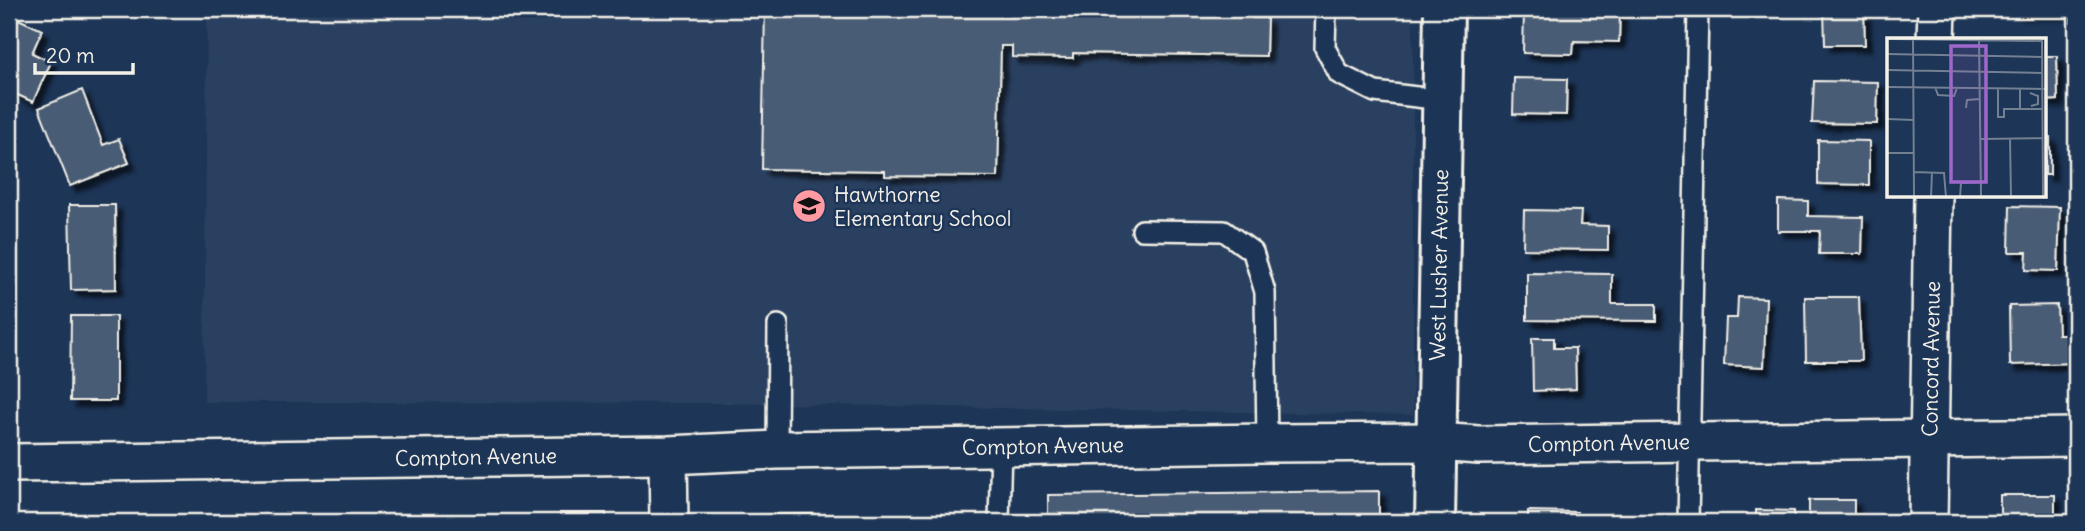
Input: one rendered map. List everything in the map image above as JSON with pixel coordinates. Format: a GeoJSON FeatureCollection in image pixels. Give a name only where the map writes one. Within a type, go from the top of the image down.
{"type":"FeatureCollection","features":[{"type":"Feature","properties":{"kind":"main road","name":"West Lusher Avenue"},"geometry":{"type":"LineString","coordinates":[[1435,522],[1444,9]]}},
{"type":"Feature","properties":{"kind":"street"},"geometry":{"type":"LineString","coordinates":[[1936,38],[1937,9]]}},
{"type":"Feature","properties":{"kind":"street","name":"Concord Avenue"},"geometry":{"type":"LineString","coordinates":[[1928,522],[1933,198]]}},
{"type":"Feature","properties":{"kind":"street","name":"Compton Avenue"},"geometry":{"type":"LineString","coordinates":[[9,463],[668,455],[1001,446],[1436,442],[1479,445],[2076,438]]}},
{"type":"Feature","properties":{"kind":"street"},"geometry":{"type":"LineString","coordinates":[[668,455],[669,522]]}},
{"type":"Feature","properties":{"kind":"lane"},"geometry":{"type":"LineString","coordinates":[[1326,9],[1325,48],[1339,74],[1376,92],[1443,100]]}},
{"type":"Feature","properties":{"kind":"lane"},"geometry":{"type":"LineString","coordinates":[[1689,522],[1698,9]]}},
{"type":"Feature","properties":{"kind":"lane"},"geometry":{"type":"LineString","coordinates":[[1142,230],[1224,231],[1253,252],[1265,292],[1267,443]]}},
{"type":"Feature","properties":{"kind":"lane"},"geometry":{"type":"LineString","coordinates":[[777,450],[778,325]]}},
{"type":"Feature","properties":{"kind":"lane"},"geometry":{"type":"LineString","coordinates":[[999,522],[1001,446]]}},
{"type":"Feature","properties":{"kind":"shaded area","name":"Hawthorne Elementary School"},"geometry":{"type":"Polygon","coordinates":[[[207,9],[1413,9],[1413,415],[707,403],[204,402],[207,9]]]}},
{"type":"Feature","properties":{"kind":"building"},"geometry":{"type":"Polygon","coordinates":[[[765,9],[1254,9],[1253,18],[1267,18],[1266,56],[1073,53],[1073,58],[1012,57],[1012,46],[1001,46],[998,177],[885,176],[885,171],[762,169],[765,9]]]}},
{"type":"Feature","properties":{"kind":"building"},"geometry":{"type":"Polygon","coordinates":[[[1824,9],[1864,9],[1865,45],[1825,45],[1824,9]]]}},
{"type":"Feature","properties":{"kind":"building"},"geometry":{"type":"Polygon","coordinates":[[[2017,9],[2076,9],[2076,23],[2071,23],[2071,13],[2017,13],[2017,9]]]}},
{"type":"Feature","properties":{"kind":"building"},"geometry":{"type":"Polygon","coordinates":[[[1524,11],[1620,13],[1619,42],[1574,41],[1573,54],[1523,53],[1524,11]]]}},
{"type":"Feature","properties":{"kind":"building"},"geometry":{"type":"Polygon","coordinates":[[[14,17],[42,30],[32,53],[51,62],[33,102],[9,91],[9,27],[14,17]]]}},
{"type":"Feature","properties":{"kind":"building"},"geometry":{"type":"Polygon","coordinates":[[[2046,56],[2057,56],[2058,100],[2046,101],[2046,56]]]}},
{"type":"Feature","properties":{"kind":"building"},"geometry":{"type":"Polygon","coordinates":[[[1514,78],[1567,79],[1566,115],[1513,114],[1514,78]]]}},
{"type":"Feature","properties":{"kind":"building"},"geometry":{"type":"Polygon","coordinates":[[[1814,81],[1878,82],[1877,124],[1812,123],[1814,81]]]}},
{"type":"Feature","properties":{"kind":"building"},"geometry":{"type":"Polygon","coordinates":[[[82,90],[103,145],[119,139],[129,163],[70,186],[39,108],[82,90]]]}},
{"type":"Feature","properties":{"kind":"building"},"geometry":{"type":"Polygon","coordinates":[[[2046,137],[2050,137],[2050,175],[2046,175],[2046,137]]]}},
{"type":"Feature","properties":{"kind":"building"},"geometry":{"type":"Polygon","coordinates":[[[1818,140],[1869,141],[1869,185],[1818,184],[1818,140]]]}},
{"type":"Feature","properties":{"kind":"building"},"geometry":{"type":"Polygon","coordinates":[[[1778,200],[1808,201],[1808,216],[1863,217],[1862,254],[1819,254],[1820,231],[1778,231],[1778,200]]]}},
{"type":"Feature","properties":{"kind":"building"},"geometry":{"type":"Polygon","coordinates":[[[69,205],[115,205],[116,289],[71,290],[69,205]]]}},
{"type":"Feature","properties":{"kind":"building"},"geometry":{"type":"Polygon","coordinates":[[[2010,206],[2060,207],[2058,271],[2026,270],[2027,252],[2009,252],[2010,206]]]}},
{"type":"Feature","properties":{"kind":"building"},"geometry":{"type":"Polygon","coordinates":[[[1524,210],[1581,211],[1580,225],[1608,226],[1608,250],[1523,249],[1524,210]]]}},
{"type":"Feature","properties":{"kind":"building"},"geometry":{"type":"Polygon","coordinates":[[[1527,273],[1612,274],[1612,304],[1656,304],[1656,321],[1527,320],[1527,273]]]}},
{"type":"Feature","properties":{"kind":"building"},"geometry":{"type":"Polygon","coordinates":[[[1738,297],[1766,298],[1764,367],[1724,365],[1726,318],[1737,318],[1738,297]]]}},
{"type":"Feature","properties":{"kind":"building"},"geometry":{"type":"Polygon","coordinates":[[[1805,297],[1859,297],[1861,361],[1806,361],[1805,297]]]}},
{"type":"Feature","properties":{"kind":"building"},"geometry":{"type":"Polygon","coordinates":[[[2057,305],[2058,334],[2076,334],[2076,363],[2010,365],[2009,306],[2057,305]]]}},
{"type":"Feature","properties":{"kind":"building"},"geometry":{"type":"Polygon","coordinates":[[[71,316],[116,316],[116,401],[70,401],[71,316]]]}},
{"type":"Feature","properties":{"kind":"building"},"geometry":{"type":"Polygon","coordinates":[[[1532,338],[1554,338],[1554,348],[1575,348],[1576,389],[1533,391],[1532,338]]]}},
{"type":"Feature","properties":{"kind":"building"},"geometry":{"type":"Polygon","coordinates":[[[1379,491],[1379,522],[1048,522],[1048,495],[1379,491]]]}},
{"type":"Feature","properties":{"kind":"building"},"geometry":{"type":"Polygon","coordinates":[[[2000,495],[2055,495],[2055,514],[2039,514],[2039,522],[2000,522],[2000,495]]]}},
{"type":"Feature","properties":{"kind":"building"},"geometry":{"type":"Polygon","coordinates":[[[1809,500],[1854,500],[1854,522],[1809,522],[1809,500]]]}},
{"type":"Feature","properties":{"kind":"building"},"geometry":{"type":"Polygon","coordinates":[[[1756,510],[1794,511],[1794,522],[1756,522],[1756,510]]]}},
{"type":"Feature","properties":{"kind":"building"},"geometry":{"type":"Polygon","coordinates":[[[1528,511],[1577,512],[1577,522],[1528,522],[1528,511]]]}},
{"type":"Feature","properties":{"kind":"building"},"geometry":{"type":"Polygon","coordinates":[[[560,513],[606,513],[606,522],[560,522],[560,513]]]}},
{"type":"Feature","properties":{"kind":"building"},"geometry":{"type":"Polygon","coordinates":[[[815,514],[815,522],[753,522],[753,515],[815,514]]]}},
{"type":"Feature","properties":{"kind":"place","name":"Hawthorne Elementary School"},"geometry":{"type":"Point","coordinates":[809,206]}}]}
